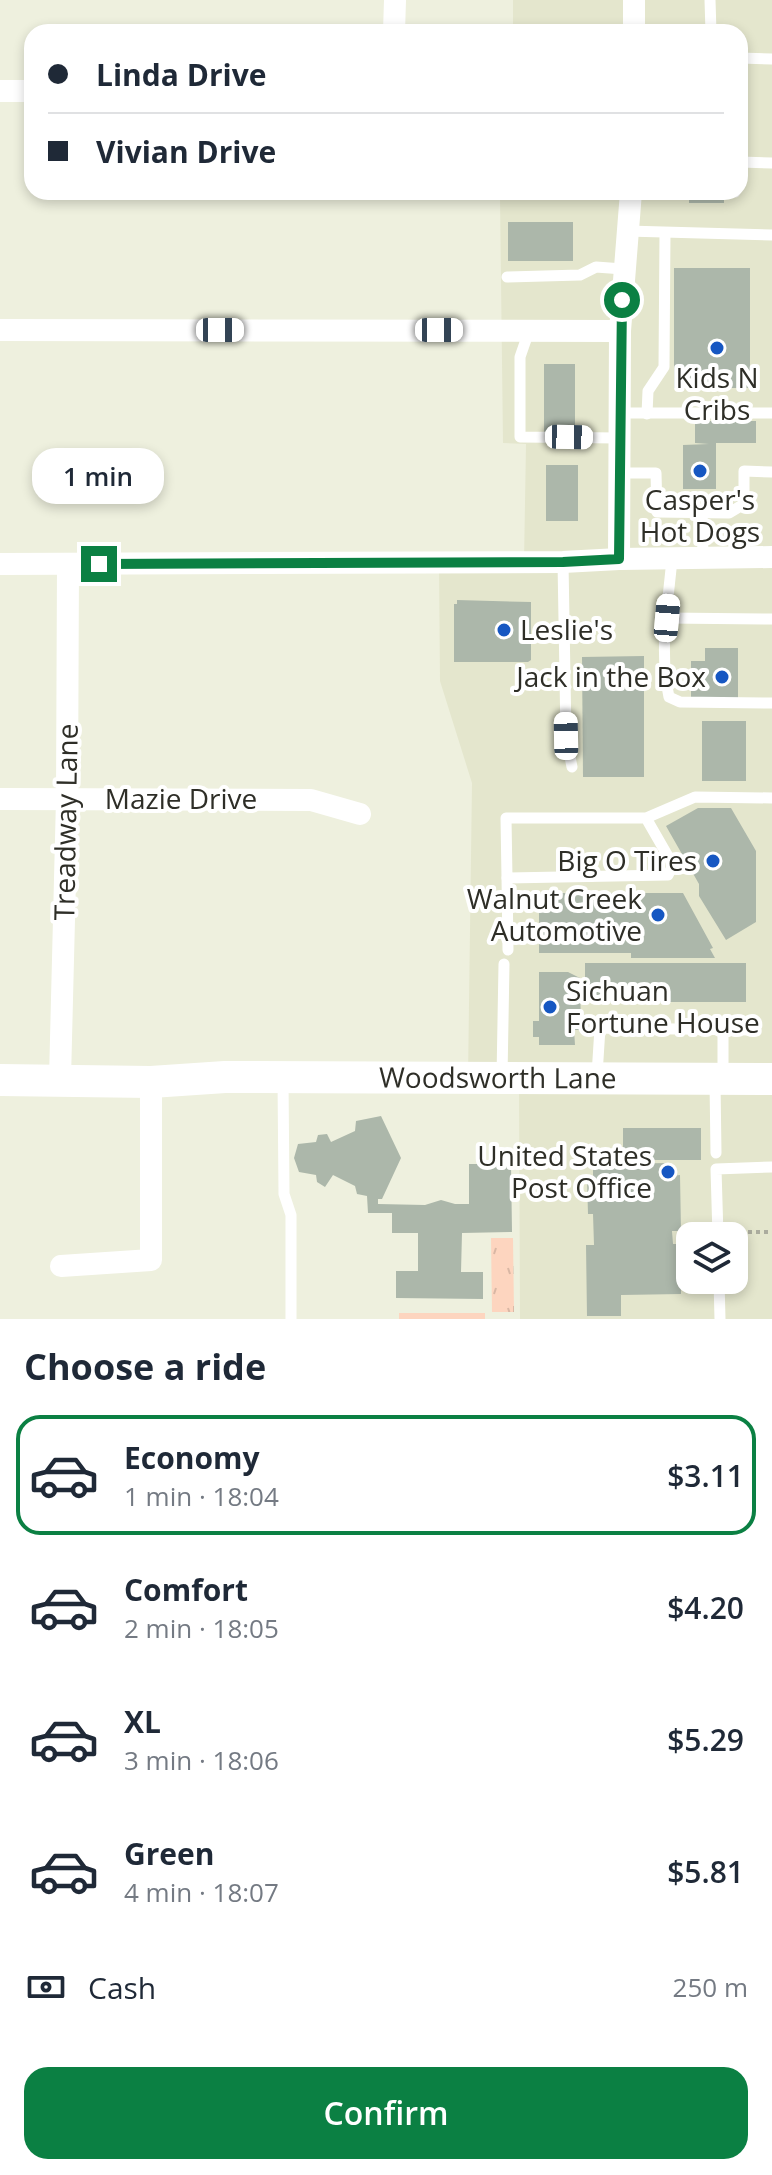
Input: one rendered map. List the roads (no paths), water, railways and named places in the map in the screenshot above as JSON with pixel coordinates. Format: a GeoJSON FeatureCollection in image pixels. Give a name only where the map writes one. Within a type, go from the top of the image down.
{"type":"FeatureCollection","features":[{"type":"Feature","properties":{"kind":"street"},"geometry":{"type":"LineString","coordinates":[[394,24],[395,0]]}},
{"type":"Feature","properties":{"kind":"street"},"geometry":{"type":"LineString","coordinates":[[634,0],[634,24]]}},
{"type":"Feature","properties":{"kind":"street"},"geometry":{"type":"LineString","coordinates":[[0,91],[24,91]]}},
{"type":"Feature","properties":{"kind":"street"},"geometry":{"type":"LineString","coordinates":[[619,559],[620,331],[630,200]]}},
{"type":"Feature","properties":{"kind":"street"},"geometry":{"type":"LineString","coordinates":[[0,330],[620,331]]}},
{"type":"Feature","properties":{"kind":"street"},"geometry":{"type":"LineString","coordinates":[[0,564],[563,562],[772,557]]}},
{"type":"Feature","properties":{"kind":"street","name":"Treadway Lane"},"geometry":{"type":"LineString","coordinates":[[60,1069],[67,799],[68,564]]}},
{"type":"Feature","properties":{"kind":"street","name":"Mazie Drive"},"geometry":{"type":"LineString","coordinates":[[0,799],[311,800],[360,814]]}},
{"type":"Feature","properties":{"kind":"street","name":"Woodsworth Lane"},"geometry":{"type":"LineString","coordinates":[[0,1059],[151,1082],[225,1077],[772,1079]]}},
{"type":"Feature","properties":{"kind":"street","name":"Woodsworth Lane"},"geometry":{"type":"LineString","coordinates":[[0,1080],[60,1069],[156,1063],[225,1077]]}},
{"type":"Feature","properties":{"kind":"street"},"geometry":{"type":"LineString","coordinates":[[61,1266],[151,1260],[151,1082]]}},
{"type":"Feature","properties":{"kind":"lane"},"geometry":{"type":"LineString","coordinates":[[710,0],[711,24]]}},
{"type":"Feature","properties":{"kind":"lane"},"geometry":{"type":"LineString","coordinates":[[748,58],[772,59]]}},
{"type":"Feature","properties":{"kind":"lane"},"geometry":{"type":"LineString","coordinates":[[748,162],[772,163]]}},
{"type":"Feature","properties":{"kind":"lane"},"geometry":{"type":"LineString","coordinates":[[627,231],[772,235]]}},
{"type":"Feature","properties":{"kind":"lane"},"geometry":{"type":"LineString","coordinates":[[647,414],[648,391],[664,367],[665,233]]}},
{"type":"Feature","properties":{"kind":"lane"},"geometry":{"type":"LineString","coordinates":[[507,277],[580,275],[596,267],[623,269]]}},
{"type":"Feature","properties":{"kind":"lane"},"geometry":{"type":"LineString","coordinates":[[529,330],[520,357],[520,437],[618,438]]}},
{"type":"Feature","properties":{"kind":"lane"},"geometry":{"type":"LineString","coordinates":[[619,413],[772,413]]}},
{"type":"Feature","properties":{"kind":"lane"},"geometry":{"type":"LineString","coordinates":[[619,473],[656,473],[657,512],[729,513],[744,504],[744,471],[772,472]]}},
{"type":"Feature","properties":{"kind":"lane"},"geometry":{"type":"LineString","coordinates":[[702,512],[703,558]]}},
{"type":"Feature","properties":{"kind":"lane"},"geometry":{"type":"LineString","coordinates":[[672,559],[667,618],[666,682],[669,697],[680,702],[772,703]]}},
{"type":"Feature","properties":{"kind":"lane"},"geometry":{"type":"LineString","coordinates":[[563,562],[566,736],[572,767]]}},
{"type":"Feature","properties":{"kind":"lane"},"geometry":{"type":"LineString","coordinates":[[667,618],[772,619]]}},
{"type":"Feature","properties":{"kind":"lane"},"geometry":{"type":"LineString","coordinates":[[508,950],[506,818],[646,818],[695,797],[772,798]]}},
{"type":"Feature","properties":{"kind":"lane"},"geometry":{"type":"LineString","coordinates":[[507,878],[668,875],[673,865],[646,818]]}},
{"type":"Feature","properties":{"kind":"lane"},"geometry":{"type":"LineString","coordinates":[[502,1078],[504,964]]}},
{"type":"Feature","properties":{"kind":"lane"},"geometry":{"type":"LineString","coordinates":[[597,1078],[600,1028],[753,1030]]}},
{"type":"Feature","properties":{"kind":"lane"},"geometry":{"type":"LineString","coordinates":[[716,1153],[723,1030]]}},
{"type":"Feature","properties":{"kind":"lane"},"geometry":{"type":"LineString","coordinates":[[283,1078],[284,1194],[291,1215],[291,1319]]}},
{"type":"Feature","properties":{"kind":"lane"},"geometry":{"type":"LineString","coordinates":[[718,1222],[716,1169],[772,1167]]}},
{"type":"Feature","properties":{"kind":"lane"},"geometry":{"type":"LineString","coordinates":[[719,1294],[720,1319]]}},
{"type":"Feature","properties":{"kind":"place","name":"Kids N Cribs"},"geometry":{"type":"Point","coordinates":[717,348]}},
{"type":"Feature","properties":{"kind":"place","name":"Casper's Hot Dogs"},"geometry":{"type":"Point","coordinates":[700,471]}},
{"type":"Feature","properties":{"kind":"place","name":"Leslie's"},"geometry":{"type":"Point","coordinates":[504,630]}},
{"type":"Feature","properties":{"kind":"place","name":"Jack in the Box"},"geometry":{"type":"Point","coordinates":[722,677]}},
{"type":"Feature","properties":{"kind":"place","name":"Big O Tires"},"geometry":{"type":"Point","coordinates":[713,861]}},
{"type":"Feature","properties":{"kind":"place","name":"Walnut Creek Automotive"},"geometry":{"type":"Point","coordinates":[658,915]}},
{"type":"Feature","properties":{"kind":"place","name":"Sichuan Fortune House"},"geometry":{"type":"Point","coordinates":[550,1007]}},
{"type":"Feature","properties":{"kind":"place","name":"United States Post Office"},"geometry":{"type":"Point","coordinates":[668,1172]}}]}
